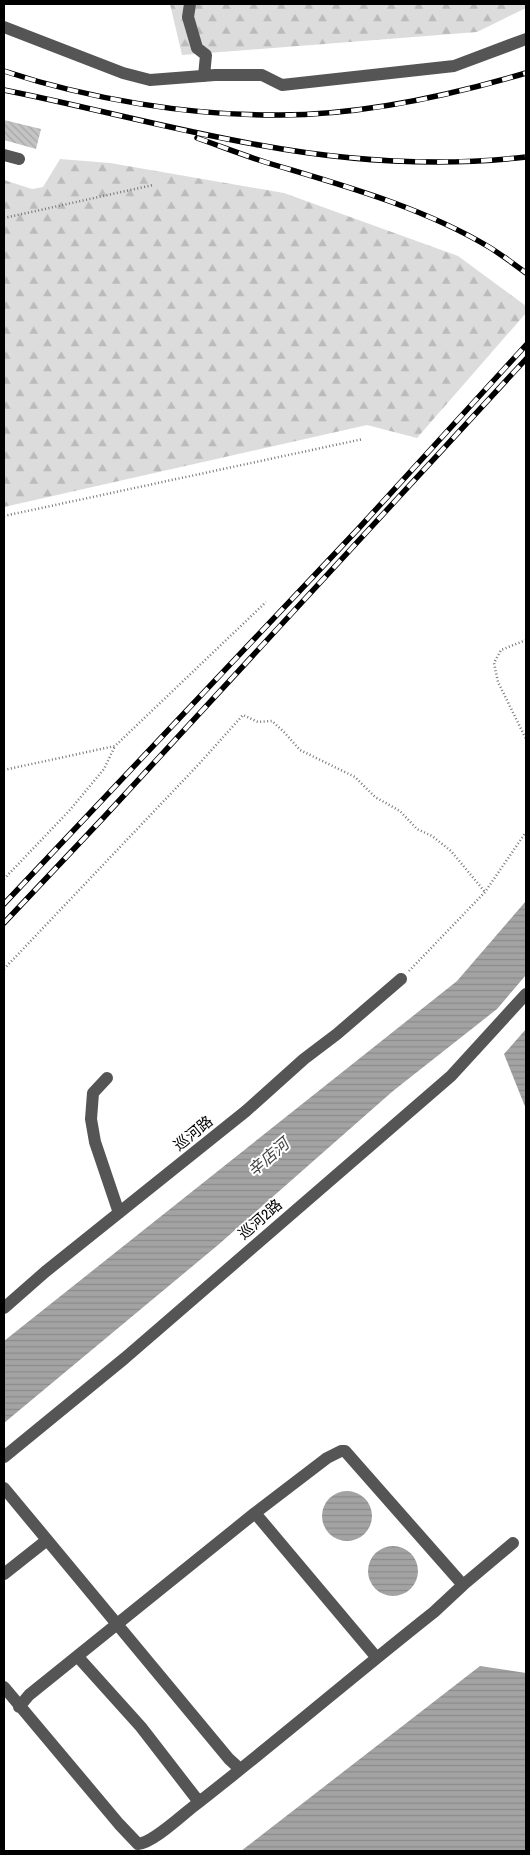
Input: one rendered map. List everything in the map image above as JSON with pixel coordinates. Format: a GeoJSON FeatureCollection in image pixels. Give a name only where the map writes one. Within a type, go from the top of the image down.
{"type":"FeatureCollection","features":[{"type":"Feature","properties":{"kind":"street"},"geometry":{"type":"LineString","coordinates":[[190,4],[188,17],[197,48],[206,55],[204,76]]}},
{"type":"Feature","properties":{"kind":"street"},"geometry":{"type":"LineString","coordinates":[[4,27],[123,73],[150,80],[204,76],[262,75],[282,85],[454,66],[526,39]]}},
{"type":"Feature","properties":{"kind":"street"},"geometry":{"type":"LineString","coordinates":[[4,155],[19,159]]}},
{"type":"Feature","properties":{"kind":"street","name":"巡河路"},"geometry":{"type":"LineString","coordinates":[[4,1308],[45,1272],[246,1111],[304,1059],[337,1034],[401,979]]}},
{"type":"Feature","properties":{"kind":"street","name":"巡河2路"},"geometry":{"type":"LineString","coordinates":[[4,1457],[125,1358],[451,1076],[526,994]]}},
{"type":"Feature","properties":{"kind":"street"},"geometry":{"type":"LineString","coordinates":[[107,1078],[93,1093],[91,1119],[95,1142],[119,1213]]}},
{"type":"Feature","properties":{"kind":"street"},"geometry":{"type":"LineString","coordinates":[[19,1707],[29,1696],[255,1513],[327,1458],[342,1451],[345,1451],[463,1585]]}},
{"type":"Feature","properties":{"kind":"street"},"geometry":{"type":"LineString","coordinates":[[4,1488],[229,1759],[240,1769]]}},
{"type":"Feature","properties":{"kind":"street"},"geometry":{"type":"LineString","coordinates":[[255,1513],[376,1658]]}},
{"type":"Feature","properties":{"kind":"street"},"geometry":{"type":"LineString","coordinates":[[4,1574],[47,1540]]}},
{"type":"Feature","properties":{"kind":"street"},"geometry":{"type":"LineString","coordinates":[[4,1687],[119,1824],[138,1844],[142,1844],[153,1838],[199,1802],[434,1612],[513,1543]]}},
{"type":"Feature","properties":{"kind":"street"},"geometry":{"type":"LineString","coordinates":[[78,1657],[141,1727],[199,1802]]}},
{"type":"Feature","properties":{"kind":"path"},"geometry":{"type":"LineString","coordinates":[[4,218],[153,185]]}},
{"type":"Feature","properties":{"kind":"path"},"geometry":{"type":"LineString","coordinates":[[4,516],[363,439]]}},
{"type":"Feature","properties":{"kind":"path"},"geometry":{"type":"LineString","coordinates":[[4,879],[69,810],[104,769],[115,746],[266,602]]}},
{"type":"Feature","properties":{"kind":"path"},"geometry":{"type":"LineString","coordinates":[[526,640],[501,650],[494,663],[498,682],[526,739]]}},
{"type":"Feature","properties":{"kind":"path"},"geometry":{"type":"LineString","coordinates":[[4,969],[194,770],[243,715],[258,722],[272,722],[300,750],[355,777],[374,798],[400,811],[417,830],[432,836],[451,851],[484,892]]}},
{"type":"Feature","properties":{"kind":"path"},"geometry":{"type":"LineString","coordinates":[[4,770],[115,746]]}},
{"type":"Feature","properties":{"kind":"path"},"geometry":{"type":"LineString","coordinates":[[401,979],[484,892],[526,832]]}},
{"type":"Feature","properties":{"kind":"green space"},"geometry":{"type":"Polygon","coordinates":[[[170,4],[526,4],[526,8],[477,32],[182,55],[170,4]]]}},
{"type":"Feature","properties":{"kind":"green space"},"geometry":{"type":"Polygon","coordinates":[[[60,159],[110,163],[284,193],[458,256],[526,306],[526,313],[417,438],[367,425],[4,507],[4,180],[32,189],[43,187],[60,159]]]}},
{"type":"Feature","properties":{"kind":"water","name":"辛店河"},"geometry":{"type":"Polygon","coordinates":[[[526,901],[526,975],[497,1009],[393,1091],[218,1245],[4,1423],[4,1341],[457,981],[526,901]]]}},
{"type":"Feature","properties":{"kind":"water"},"geometry":{"type":"Polygon","coordinates":[[[526,1029],[526,1109],[504,1054],[526,1029]]]}},
{"type":"Feature","properties":{"kind":"water"},"geometry":{"type":"Polygon","coordinates":[[[347,1491],[357,1493],[365,1498],[370,1506],[372,1516],[370,1526],[365,1534],[357,1539],[347,1541],[337,1539],[329,1534],[324,1526],[322,1516],[324,1506],[329,1498],[337,1493],[347,1491]]]}},
{"type":"Feature","properties":{"kind":"water"},"geometry":{"type":"Polygon","coordinates":[[[393,1546],[403,1548],[411,1553],[416,1561],[418,1571],[416,1581],[411,1589],[403,1594],[393,1596],[383,1594],[375,1589],[370,1581],[368,1571],[370,1561],[375,1553],[383,1548],[393,1546]]]}},
{"type":"Feature","properties":{"kind":"water"},"geometry":{"type":"Polygon","coordinates":[[[480,1666],[526,1673],[526,1851],[241,1851],[480,1666]]]}},
{"type":"Feature","properties":{"kind":"building"},"geometry":{"type":"Polygon","coordinates":[[[4,120],[41,129],[36,149],[4,140],[4,120]]]}},
{"type":"Feature","properties":{"kind":"railway"},"geometry":{"type":"LineString","coordinates":[[4,71],[70,90],[140,104],[246,115],[311,114],[373,108],[436,96],[526,73]]}},
{"type":"Feature","properties":{"kind":"railway"},"geometry":{"type":"LineString","coordinates":[[4,90],[227,139],[292,151],[392,161],[426,162],[459,162],[526,157]]}},
{"type":"Feature","properties":{"kind":"railway"},"geometry":{"type":"LineString","coordinates":[[197,138],[408,208],[463,233],[494,250],[526,273]]}},
{"type":"Feature","properties":{"kind":"railway"},"geometry":{"type":"LineString","coordinates":[[4,904],[359,528],[526,345]]}},
{"type":"Feature","properties":{"kind":"railway"},"geometry":{"type":"LineString","coordinates":[[4,923],[526,359]]}}]}
